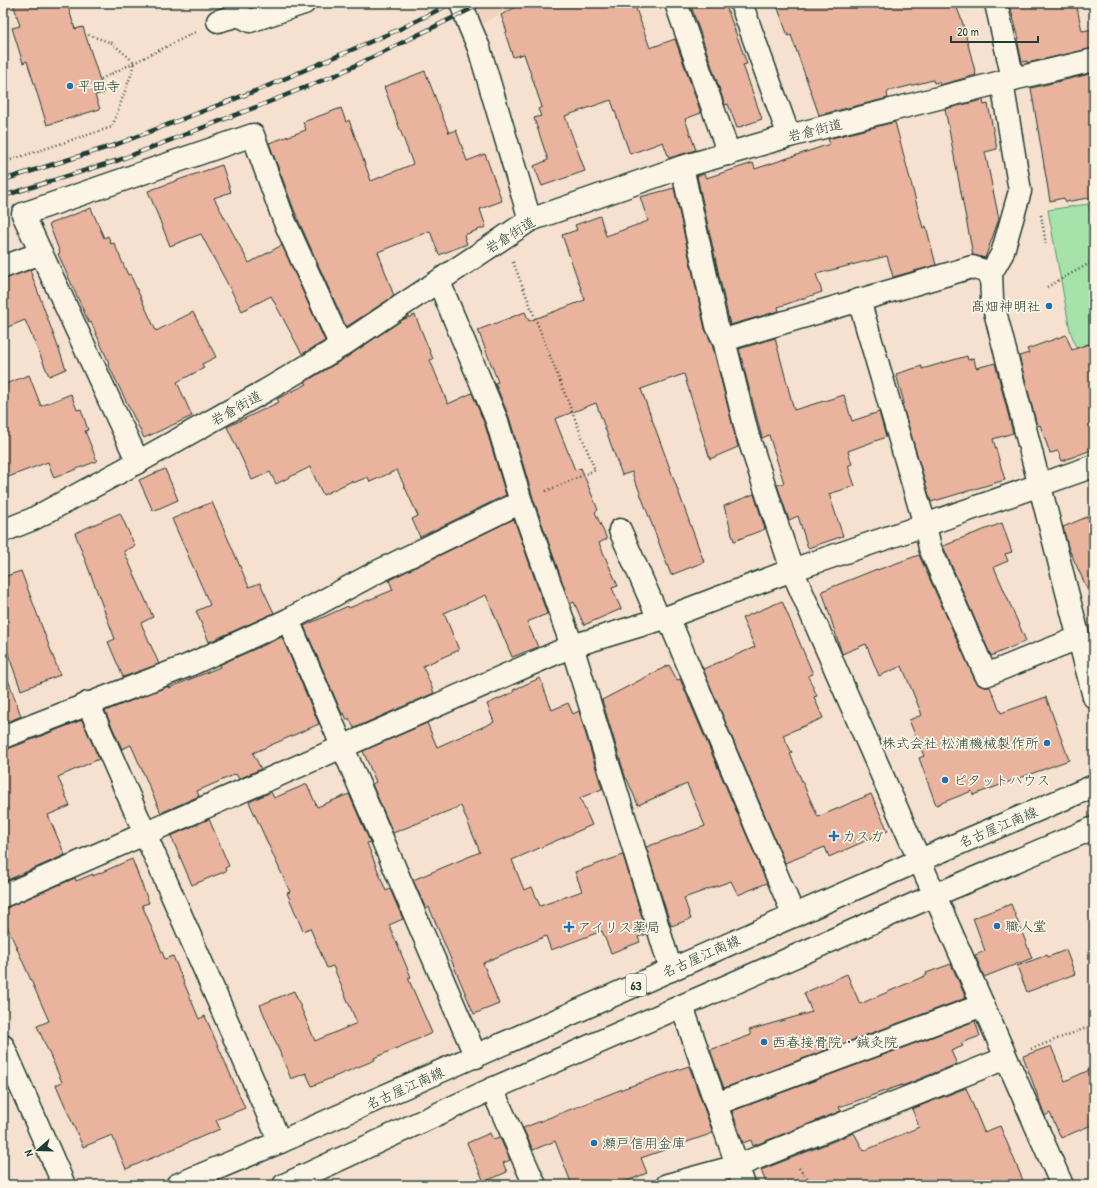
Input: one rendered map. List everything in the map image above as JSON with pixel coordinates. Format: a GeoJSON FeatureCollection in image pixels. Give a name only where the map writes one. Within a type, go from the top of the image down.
{"type":"FeatureCollection","features":[{"type":"Feature","properties":{"kind":"street"},"geometry":{"type":"LineString","coordinates":[[218,22],[239,15],[250,21],[304,3]]}},
{"type":"Feature","properties":{"kind":"street"},"geometry":{"type":"LineString","coordinates":[[461,3],[479,48],[530,220]]}},
{"type":"Feature","properties":{"kind":"street"},"geometry":{"type":"LineString","coordinates":[[676,3],[729,154]]}},
{"type":"Feature","properties":{"kind":"street"},"geometry":{"type":"LineString","coordinates":[[741,3],[789,136]]}},
{"type":"Feature","properties":{"kind":"street"},"geometry":{"type":"LineString","coordinates":[[996,3],[1020,191],[1002,254],[990,274],[992,300],[1094,698]]}},
{"type":"Feature","properties":{"kind":"street","name":"岩倉街道"},"geometry":{"type":"LineString","coordinates":[[3,531],[33,519],[265,391],[341,346],[530,220],[682,168],[789,136],[1094,60]]}},
{"type":"Feature","properties":{"kind":"street"},"geometry":{"type":"LineString","coordinates":[[138,462],[23,214],[253,135],[284,220],[341,346]]}},
{"type":"Feature","properties":{"kind":"street"},"geometry":{"type":"LineString","coordinates":[[682,168],[717,326],[724,340],[747,432],[792,570],[1062,1185]]}},
{"type":"Feature","properties":{"kind":"street"},"geometry":{"type":"LineString","coordinates":[[3,267],[41,254]]}},
{"type":"Feature","properties":{"kind":"street"},"geometry":{"type":"LineString","coordinates":[[724,340],[972,267],[990,274]]}},
{"type":"Feature","properties":{"kind":"street"},"geometry":{"type":"LineString","coordinates":[[438,282],[498,421],[521,502],[572,646],[671,970]]}},
{"type":"Feature","properties":{"kind":"street"},"geometry":{"type":"LineString","coordinates":[[859,300],[925,525],[930,548],[986,675],[1078,638]]}},
{"type":"Feature","properties":{"kind":"street"},"geometry":{"type":"LineString","coordinates":[[3,896],[572,646],[664,618],[792,570],[1094,466]]}},
{"type":"Feature","properties":{"kind":"street"},"geometry":{"type":"LineString","coordinates":[[3,737],[187,666],[288,620],[375,573],[521,502]]}},
{"type":"Feature","properties":{"kind":"street"},"geometry":{"type":"LineString","coordinates":[[620,530],[664,618],[794,916]]}},
{"type":"Feature","properties":{"kind":"street"},"geometry":{"type":"LineString","coordinates":[[288,620],[476,1057]]}},
{"type":"Feature","properties":{"kind":"street"},"geometry":{"type":"LineString","coordinates":[[88,704],[280,1142]]}},
{"type":"Feature","properties":{"kind":"street","name":"名古屋江南線"},"geometry":{"type":"LineString","coordinates":[[177,1185],[476,1057],[920,860],[1094,786]]}},
{"type":"Feature","properties":{"kind":"street"},"geometry":{"type":"LineString","coordinates":[[293,1183],[492,1089],[935,895],[1094,828]]}},
{"type":"Feature","properties":{"kind":"street"},"geometry":{"type":"LineString","coordinates":[[716,1104],[983,1004]]}},
{"type":"Feature","properties":{"kind":"street"},"geometry":{"type":"LineString","coordinates":[[682,1006],[741,1175]]}},
{"type":"Feature","properties":{"kind":"street"},"geometry":{"type":"LineString","coordinates":[[3,1046],[64,1185]]}},
{"type":"Feature","properties":{"kind":"street"},"geometry":{"type":"LineString","coordinates":[[667,1185],[741,1175],[1006,1058]]}},
{"type":"Feature","properties":{"kind":"street"},"geometry":{"type":"LineString","coordinates":[[492,1089],[535,1185]]}},
{"type":"Feature","properties":{"kind":"path"},"geometry":{"type":"LineString","coordinates":[[101,79],[218,22]]}},
{"type":"Feature","properties":{"kind":"path"},"geometry":{"type":"LineString","coordinates":[[86,34],[112,43],[134,62]]}},
{"type":"Feature","properties":{"kind":"path"},"geometry":{"type":"LineString","coordinates":[[3,161],[7,161],[112,126],[131,75],[134,62]]}},
{"type":"Feature","properties":{"kind":"path"},"geometry":{"type":"LineString","coordinates":[[3,173],[10,193]]}},
{"type":"Feature","properties":{"kind":"path"},"geometry":{"type":"LineString","coordinates":[[503,237],[595,470],[521,502]]}},
{"type":"Feature","properties":{"kind":"path"},"geometry":{"type":"LineString","coordinates":[[1047,287],[1094,261]]}},
{"type":"Feature","properties":{"kind":"path"},"geometry":{"type":"LineString","coordinates":[[1006,1058],[1094,1025]]}},
{"type":"Feature","properties":{"kind":"shaded area"},"geometry":{"type":"Polygon","coordinates":[[[466,3],[521,3],[480,25],[466,3]]]}},
{"type":"Feature","properties":{"kind":"green space"},"geometry":{"type":"Polygon","coordinates":[[[1088,204],[1094,229],[1094,342],[1076,348],[1070,330],[1048,210],[1088,204]]]}},
{"type":"Feature","properties":{"kind":"building"},"geometry":{"type":"Polygon","coordinates":[[[13,3],[67,3],[75,29],[83,27],[104,93],[95,95],[100,109],[47,125],[27,61],[23,63],[12,28],[20,26],[13,3]]]}},
{"type":"Feature","properties":{"kind":"building"},"geometry":{"type":"Polygon","coordinates":[[[523,3],[634,3],[650,48],[675,39],[701,113],[685,119],[696,150],[669,158],[663,142],[630,154],[611,100],[565,116],[585,171],[542,186],[534,166],[548,160],[534,118],[541,116],[538,109],[542,107],[524,54],[513,57],[501,15],[523,3]]]}},
{"type":"Feature","properties":{"kind":"building"},"geometry":{"type":"Polygon","coordinates":[[[690,3],[725,3],[747,64],[743,65],[762,119],[737,128],[728,104],[725,105],[690,3]]]}},
{"type":"Feature","properties":{"kind":"building"},"geometry":{"type":"Polygon","coordinates":[[[776,3],[955,3],[962,21],[976,75],[940,85],[939,82],[934,83],[933,80],[889,91],[887,93],[888,98],[819,115],[791,35],[788,36],[776,3]]]}},
{"type":"Feature","properties":{"kind":"building"},"geometry":{"type":"Polygon","coordinates":[[[1009,3],[1076,3],[1082,31],[1094,29],[1094,48],[1027,63],[1027,61],[1022,62],[1017,39],[1019,39],[1009,3]]]}},
{"type":"Feature","properties":{"kind":"building"},"geometry":{"type":"Polygon","coordinates":[[[425,71],[449,133],[456,130],[467,161],[485,154],[502,201],[480,209],[486,227],[464,235],[467,244],[439,255],[430,231],[378,252],[394,296],[346,327],[296,215],[269,143],[306,130],[303,122],[341,108],[346,122],[349,120],[371,181],[413,164],[384,87],[425,71]]]}},
{"type":"Feature","properties":{"kind":"building"},"geometry":{"type":"Polygon","coordinates":[[[1094,73],[1094,197],[1065,202],[1064,198],[1050,201],[1031,88],[1094,73]]]}},
{"type":"Feature","properties":{"kind":"building"},"geometry":{"type":"Polygon","coordinates":[[[983,100],[984,105],[988,104],[997,149],[985,152],[999,219],[985,258],[973,255],[945,109],[983,100]]]}},
{"type":"Feature","properties":{"kind":"building"},"geometry":{"type":"Polygon","coordinates":[[[895,122],[923,228],[926,226],[936,265],[893,277],[887,256],[816,274],[822,292],[778,307],[779,311],[730,325],[697,176],[704,174],[706,178],[753,163],[755,169],[830,144],[828,139],[895,122]]]}},
{"type":"Feature","properties":{"kind":"building"},"geometry":{"type":"Polygon","coordinates":[[[222,165],[231,192],[214,198],[249,263],[282,245],[325,341],[302,354],[271,296],[242,311],[201,234],[170,246],[148,191],[222,165]]]}},
{"type":"Feature","properties":{"kind":"building"},"geometry":{"type":"Polygon","coordinates":[[[674,188],[705,329],[712,344],[738,447],[710,459],[684,374],[641,389],[704,562],[671,575],[632,472],[622,475],[596,403],[555,419],[575,470],[581,468],[598,510],[595,512],[607,539],[599,543],[618,586],[612,588],[621,609],[584,625],[574,602],[570,604],[533,498],[509,417],[495,383],[498,382],[478,330],[525,312],[529,321],[585,300],[562,235],[577,230],[575,225],[600,216],[606,236],[648,221],[640,197],[674,188]]]}},
{"type":"Feature","properties":{"kind":"building"},"geometry":{"type":"Polygon","coordinates":[[[91,208],[104,238],[108,236],[111,244],[114,243],[156,331],[193,312],[216,357],[202,364],[204,368],[177,382],[192,416],[144,438],[108,364],[109,363],[91,322],[89,323],[58,254],[60,253],[49,224],[91,208]]]}},
{"type":"Feature","properties":{"kind":"building"},"geometry":{"type":"Polygon","coordinates":[[[30,270],[66,369],[49,376],[25,320],[3,329],[3,279],[30,270]]]}},
{"type":"Feature","properties":{"kind":"building"},"geometry":{"type":"Polygon","coordinates":[[[415,315],[433,359],[430,360],[448,404],[472,393],[485,425],[506,495],[420,537],[412,519],[418,516],[397,470],[370,482],[368,477],[353,483],[352,481],[323,495],[310,467],[276,484],[270,472],[252,480],[227,427],[279,402],[277,399],[307,384],[305,382],[347,357],[402,320],[415,315]]]}},
{"type":"Feature","properties":{"kind":"building"},"geometry":{"type":"Polygon","coordinates":[[[1066,335],[1072,350],[1094,342],[1094,449],[1062,461],[1058,451],[1050,453],[1040,425],[1037,426],[1019,356],[1029,353],[1027,349],[1066,335]]]}},
{"type":"Feature","properties":{"kind":"building"},"geometry":{"type":"Polygon","coordinates":[[[775,338],[794,410],[844,395],[852,421],[879,412],[886,437],[848,451],[852,464],[848,466],[855,486],[829,494],[843,536],[808,548],[798,516],[789,520],[777,485],[784,483],[769,435],[762,438],[739,349],[775,338]]]}},
{"type":"Feature","properties":{"kind":"building"},"geometry":{"type":"Polygon","coordinates":[[[967,356],[968,360],[974,358],[976,368],[995,363],[1013,433],[993,439],[1005,480],[931,502],[902,404],[904,403],[896,374],[922,366],[922,369],[967,356]]]}},
{"type":"Feature","properties":{"kind":"building"},"geometry":{"type":"Polygon","coordinates":[[[29,375],[41,406],[71,394],[77,410],[81,409],[88,430],[85,431],[97,461],[54,478],[48,462],[3,479],[3,385],[29,375]]]}},
{"type":"Feature","properties":{"kind":"building"},"geometry":{"type":"Polygon","coordinates":[[[165,469],[178,500],[153,511],[139,480],[165,469]]]}},
{"type":"Feature","properties":{"kind":"building"},"geometry":{"type":"Polygon","coordinates":[[[754,494],[765,529],[734,541],[724,506],[754,494]]]}},
{"type":"Feature","properties":{"kind":"building"},"geometry":{"type":"Polygon","coordinates":[[[212,502],[249,587],[260,583],[274,613],[209,642],[196,611],[210,605],[172,519],[212,502]]]}},
{"type":"Feature","properties":{"kind":"building"},"geometry":{"type":"Polygon","coordinates":[[[120,513],[135,546],[124,551],[153,617],[141,623],[159,664],[123,677],[108,642],[115,639],[75,533],[120,513]]]}},
{"type":"Feature","properties":{"kind":"building"},"geometry":{"type":"Polygon","coordinates":[[[1094,514],[1094,604],[1068,547],[1063,527],[1094,514]]]}},
{"type":"Feature","properties":{"kind":"building"},"geometry":{"type":"Polygon","coordinates":[[[514,519],[547,614],[527,622],[538,647],[512,657],[486,595],[444,613],[459,650],[423,666],[434,693],[354,728],[349,718],[347,720],[344,713],[342,714],[304,626],[348,606],[349,608],[393,590],[389,580],[514,519]]]}},
{"type":"Feature","properties":{"kind":"building"},"geometry":{"type":"Polygon","coordinates":[[[1002,523],[1012,552],[1005,554],[1008,561],[994,567],[1026,641],[991,656],[943,546],[1002,523]]]}},
{"type":"Feature","properties":{"kind":"building"},"geometry":{"type":"Polygon","coordinates":[[[919,555],[975,680],[979,685],[990,687],[1001,713],[1046,697],[1069,760],[973,795],[972,791],[936,805],[919,758],[924,756],[909,720],[922,715],[902,666],[879,676],[866,644],[842,654],[822,591],[877,569],[919,555]]]}},
{"type":"Feature","properties":{"kind":"building"},"geometry":{"type":"Polygon","coordinates":[[[21,571],[60,675],[21,690],[3,640],[3,577],[21,571]]]}},
{"type":"Feature","properties":{"kind":"building"},"geometry":{"type":"Polygon","coordinates":[[[782,601],[813,674],[808,676],[817,696],[814,697],[823,718],[783,735],[792,753],[790,754],[818,817],[871,794],[888,831],[829,857],[825,847],[785,863],[703,669],[755,647],[742,618],[782,601]]]}},
{"type":"Feature","properties":{"kind":"building"},"geometry":{"type":"Polygon","coordinates":[[[282,637],[319,724],[253,753],[261,769],[239,779],[236,774],[197,791],[199,796],[161,813],[131,745],[122,749],[105,711],[169,686],[169,688],[220,667],[219,665],[282,637]]]}},
{"type":"Feature","properties":{"kind":"building"},"geometry":{"type":"Polygon","coordinates":[[[669,665],[677,680],[680,679],[767,883],[738,895],[731,881],[684,898],[691,919],[671,926],[646,847],[705,826],[687,784],[638,805],[626,779],[602,700],[669,665]]]}},
{"type":"Feature","properties":{"kind":"building"},"geometry":{"type":"Polygon","coordinates":[[[3,674],[6,674],[21,716],[3,724],[3,674]]]}},
{"type":"Feature","properties":{"kind":"building"},"geometry":{"type":"Polygon","coordinates":[[[540,678],[552,710],[568,703],[573,714],[579,711],[602,789],[580,798],[592,825],[512,860],[524,890],[532,887],[540,906],[582,891],[575,872],[623,855],[647,934],[638,937],[640,942],[611,953],[602,931],[551,950],[546,936],[483,963],[499,1004],[474,1014],[429,907],[426,909],[413,880],[480,852],[461,806],[393,833],[372,784],[376,782],[363,751],[427,723],[437,747],[494,722],[487,704],[540,678]]]}},
{"type":"Feature","properties":{"kind":"building"},"geometry":{"type":"Polygon","coordinates":[[[82,720],[99,759],[58,777],[70,806],[48,815],[65,855],[3,882],[3,749],[8,749],[82,720]]]}},
{"type":"Feature","properties":{"kind":"building"},"geometry":{"type":"Polygon","coordinates":[[[307,784],[317,807],[349,794],[370,842],[367,843],[386,891],[390,889],[403,919],[389,925],[411,977],[408,978],[432,1033],[374,1058],[375,1060],[312,1086],[306,1073],[291,1079],[260,1005],[294,991],[315,1041],[357,1023],[333,966],[327,968],[310,928],[303,931],[287,893],[290,892],[249,802],[271,792],[274,798],[307,784]]]}},
{"type":"Feature","properties":{"kind":"building"},"geometry":{"type":"Polygon","coordinates":[[[209,819],[229,866],[225,868],[226,871],[192,885],[171,836],[209,819]]]}},
{"type":"Feature","properties":{"kind":"building"},"geometry":{"type":"Polygon","coordinates":[[[132,859],[149,903],[142,905],[165,959],[173,956],[199,1019],[205,1016],[245,1108],[216,1120],[220,1129],[126,1169],[112,1135],[83,1147],[56,1085],[62,1082],[37,1026],[49,1021],[3,917],[3,908],[75,878],[76,881],[93,874],[93,876],[132,859]]]}},
{"type":"Feature","properties":{"kind":"building"},"geometry":{"type":"Polygon","coordinates":[[[1011,904],[1032,958],[984,977],[975,955],[985,951],[973,918],[1011,904]]]}},
{"type":"Feature","properties":{"kind":"building"},"geometry":{"type":"Polygon","coordinates":[[[1066,950],[1075,974],[1027,992],[1017,966],[1066,950]]]}},
{"type":"Feature","properties":{"kind":"building"},"geometry":{"type":"Polygon","coordinates":[[[951,964],[966,998],[724,1088],[710,1050],[751,1035],[749,1030],[812,1012],[804,993],[847,974],[860,1004],[927,975],[926,973],[951,964]]]}},
{"type":"Feature","properties":{"kind":"building"},"geometry":{"type":"Polygon","coordinates":[[[975,1021],[980,1036],[961,1043],[963,1046],[951,1051],[957,1064],[902,1086],[839,1107],[841,1111],[753,1146],[751,1140],[743,1143],[732,1111],[975,1021]]]}},
{"type":"Feature","properties":{"kind":"building"},"geometry":{"type":"Polygon","coordinates":[[[1051,1046],[1065,1081],[1094,1068],[1094,1124],[1061,1138],[1050,1113],[1045,1116],[1023,1056],[1051,1046]]]}},
{"type":"Feature","properties":{"kind":"building"},"geometry":{"type":"Polygon","coordinates":[[[689,1066],[713,1133],[641,1158],[647,1173],[617,1185],[572,1185],[555,1141],[533,1150],[523,1128],[625,1088],[689,1066]]]}},
{"type":"Feature","properties":{"kind":"building"},"geometry":{"type":"Polygon","coordinates":[[[966,1088],[984,1132],[1000,1126],[1025,1185],[767,1185],[761,1170],[854,1133],[864,1151],[919,1127],[912,1109],[966,1088]]]}},
{"type":"Feature","properties":{"kind":"building"},"geometry":{"type":"Polygon","coordinates":[[[490,1133],[493,1140],[500,1138],[510,1160],[503,1163],[507,1172],[484,1182],[467,1143],[490,1133]]]}},
{"type":"Feature","properties":{"kind":"railway"},"geometry":{"type":"LineString","coordinates":[[3,180],[115,145],[263,88],[400,29],[452,3]]}},
{"type":"Feature","properties":{"kind":"railway"},"geometry":{"type":"LineString","coordinates":[[3,196],[119,160],[264,104],[338,74],[483,3]]}},
{"type":"Feature","properties":{"kind":"place","name":"平田寺"},"geometry":{"type":"Point","coordinates":[70,86]}},
{"type":"Feature","properties":{"kind":"place","name":"髙畑神明社"},"geometry":{"type":"Point","coordinates":[1049,306]}},
{"type":"Feature","properties":{"kind":"place","name":"株式会社 松浦機械製作所"},"geometry":{"type":"Point","coordinates":[1047,743]}},
{"type":"Feature","properties":{"kind":"place","name":"ピタットハウス"},"geometry":{"type":"Point","coordinates":[945,780]}},
{"type":"Feature","properties":{"kind":"place","name":"カスガ"},"geometry":{"type":"Point","coordinates":[834,836]}},
{"type":"Feature","properties":{"kind":"place","name":"職人堂"},"geometry":{"type":"Point","coordinates":[997,926]}},
{"type":"Feature","properties":{"kind":"place","name":"アイリス薬局"},"geometry":{"type":"Point","coordinates":[569,927]}},
{"type":"Feature","properties":{"kind":"place","name":"西春接骨院・鍼灸院"},"geometry":{"type":"Point","coordinates":[764,1042]}},
{"type":"Feature","properties":{"kind":"place","name":"瀬戸信用金庫"},"geometry":{"type":"Point","coordinates":[594,1143]}}]}
